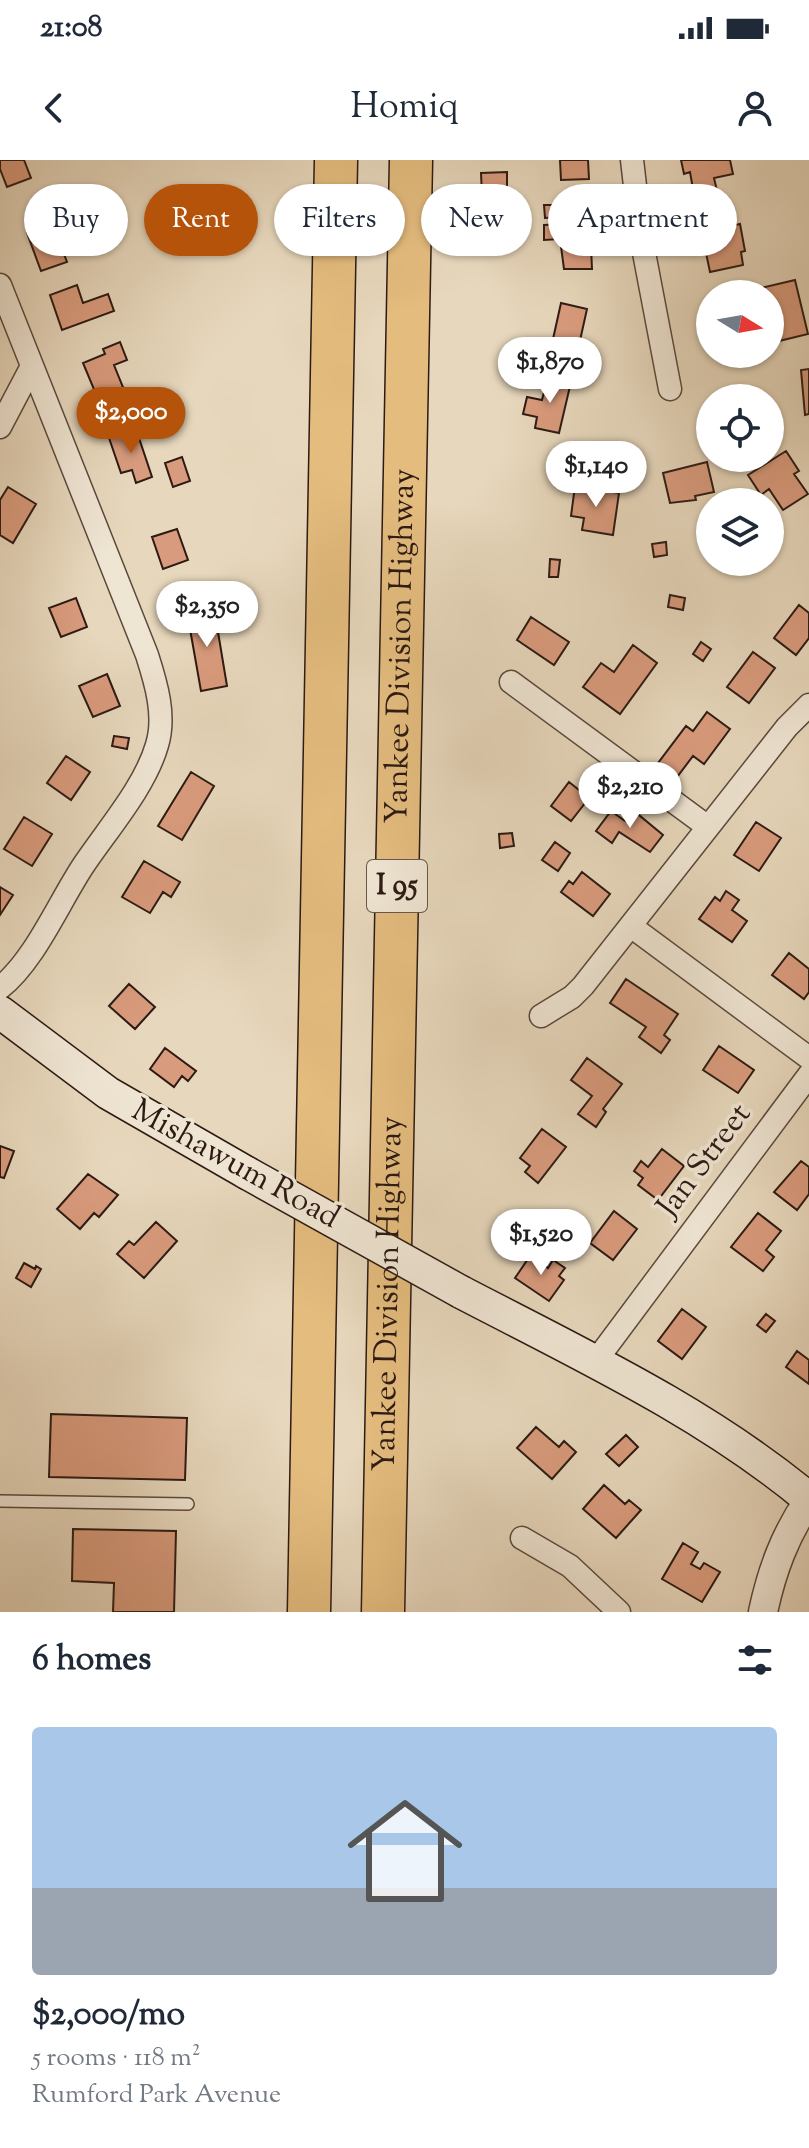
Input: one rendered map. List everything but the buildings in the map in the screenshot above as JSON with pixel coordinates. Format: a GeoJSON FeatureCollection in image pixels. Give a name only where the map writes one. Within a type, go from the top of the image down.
{"type":"FeatureCollection","features":[{"type":"Feature","properties":{"kind":"highway","name":"I 95"},"geometry":{"type":"LineString","coordinates":[[309,1612],[336,160]]}},
{"type":"Feature","properties":{"kind":"highway","name":"Yankee Division Highway"},"geometry":{"type":"LineString","coordinates":[[383,1612],[411,160]]}},
{"type":"Feature","properties":{"kind":"main road","name":"Mishawum Road"},"geometry":{"type":"LineString","coordinates":[[0,1012],[108,1093],[721,1435],[809,1500]]}},
{"type":"Feature","properties":{"kind":"street"},"geometry":{"type":"LineString","coordinates":[[632,160],[641,237],[670,389]]}},
{"type":"Feature","properties":{"kind":"street"},"geometry":{"type":"LineString","coordinates":[[0,285],[147,655],[158,698],[160,729],[158,745],[145,773],[32,949],[9,981],[0,988]]}},
{"type":"Feature","properties":{"kind":"street"},"geometry":{"type":"LineString","coordinates":[[0,427],[32,366]]}},
{"type":"Feature","properties":{"kind":"street"},"geometry":{"type":"LineString","coordinates":[[511,682],[708,827]]}},
{"type":"Feature","properties":{"kind":"street"},"geometry":{"type":"LineString","coordinates":[[541,1016],[580,990],[787,727],[809,705]]}},
{"type":"Feature","properties":{"kind":"street"},"geometry":{"type":"LineString","coordinates":[[632,927],[809,1058]]}},
{"type":"Feature","properties":{"kind":"street","name":"Jan Street"},"geometry":{"type":"LineString","coordinates":[[595,1362],[809,1075]]}},
{"type":"Feature","properties":{"kind":"street","name":"Mishawum Road"},"geometry":{"type":"LineString","coordinates":[[763,1612],[778,1556],[794,1522],[809,1500]]}},
{"type":"Feature","properties":{"kind":"street"},"geometry":{"type":"LineString","coordinates":[[522,1538],[570,1566],[619,1612]]}},
{"type":"Feature","properties":{"kind":"lane"},"geometry":{"type":"LineString","coordinates":[[0,1501],[188,1504]]}}]}
